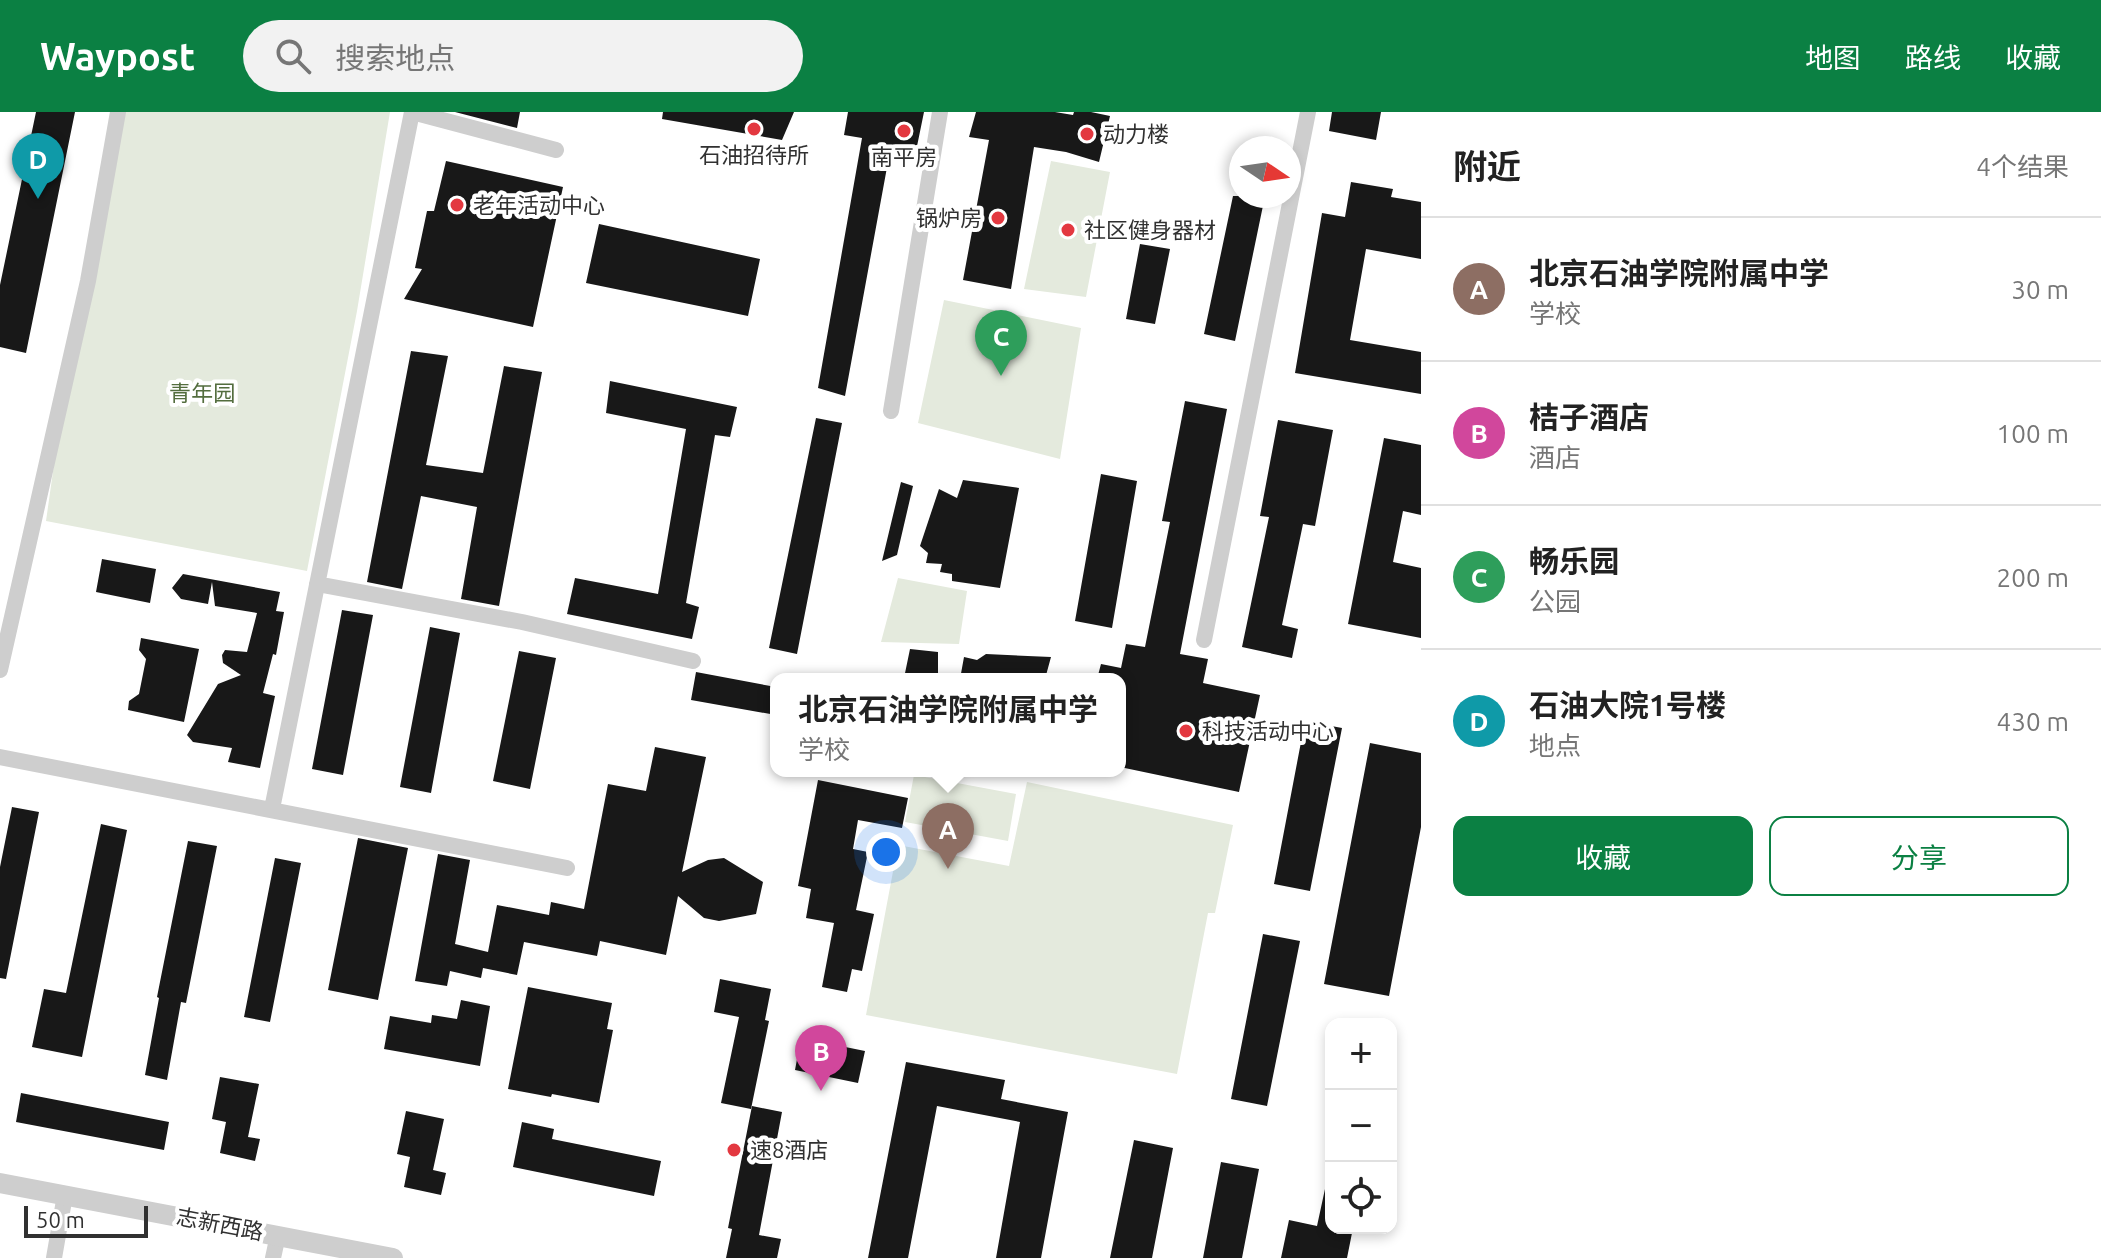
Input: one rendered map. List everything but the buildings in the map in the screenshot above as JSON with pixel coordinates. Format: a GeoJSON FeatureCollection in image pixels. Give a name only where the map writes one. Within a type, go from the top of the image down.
{"type":"FeatureCollection","features":[{"type":"Feature","properties":{"kind":"street"},"geometry":{"type":"LineString","coordinates":[[0,670],[84,303],[118,112]]}},
{"type":"Feature","properties":{"kind":"street"},"geometry":{"type":"LineString","coordinates":[[272,809],[412,112],[556,150]]}},
{"type":"Feature","properties":{"kind":"street"},"geometry":{"type":"LineString","coordinates":[[891,411],[940,112]]}},
{"type":"Feature","properties":{"kind":"street"},"geometry":{"type":"LineString","coordinates":[[1204,640],[1308,112]]}},
{"type":"Feature","properties":{"kind":"street"},"geometry":{"type":"LineString","coordinates":[[317,584],[522,622],[693,661]]}},
{"type":"Feature","properties":{"kind":"street"},"geometry":{"type":"LineString","coordinates":[[0,757],[567,868]]}},
{"type":"Feature","properties":{"kind":"street","name":"志新西路"},"geometry":{"type":"LineString","coordinates":[[0,1183],[393,1258]]}},
{"type":"Feature","properties":{"kind":"street"},"geometry":{"type":"LineString","coordinates":[[54,1258],[65,1195]]}},
{"type":"Feature","properties":{"kind":"street"},"geometry":{"type":"LineString","coordinates":[[273,1258],[278,1235]]}},
{"type":"Feature","properties":{"kind":"green space","name":"青年园"},"geometry":{"type":"Polygon","coordinates":[[[118,112],[390,112],[357,311],[307,571],[46,521],[68,366],[118,112]]]}},
{"type":"Feature","properties":{"kind":"green space","name":"社区健身器材"},"geometry":{"type":"Polygon","coordinates":[[[1051,161],[1110,172],[1086,297],[1024,289],[1051,161]]]}},
{"type":"Feature","properties":{"kind":"green space"},"geometry":{"type":"Polygon","coordinates":[[[944,300],[1081,328],[1060,459],[918,423],[944,300]]]}},
{"type":"Feature","properties":{"kind":"green space"},"geometry":{"type":"Polygon","coordinates":[[[898,578],[967,591],[959,644],[881,642],[898,578]]]}},
{"type":"Feature","properties":{"kind":"green space"},"geometry":{"type":"Polygon","coordinates":[[[914,777],[1016,794],[1008,841],[905,822],[914,777]]]}},
{"type":"Feature","properties":{"kind":"green space"},"geometry":{"type":"Polygon","coordinates":[[[1027,782],[1233,825],[1215,913],[1208,913],[1177,1074],[866,1015],[898,845],[1009,866],[1027,782]]]}},
{"type":"Feature","properties":{"kind":"place","name":"石油招待所"},"geometry":{"type":"Point","coordinates":[754,129]}},
{"type":"Feature","properties":{"kind":"place","name":"南平房"},"geometry":{"type":"Point","coordinates":[904,131]}},
{"type":"Feature","properties":{"kind":"place","name":"动力楼"},"geometry":{"type":"Point","coordinates":[1087,134]}},
{"type":"Feature","properties":{"kind":"place","name":"石油大院1号楼"},"geometry":{"type":"Point","coordinates":[38,199]}},
{"type":"Feature","properties":{"kind":"place","name":"老年活动中心"},"geometry":{"type":"Point","coordinates":[457,205]}},
{"type":"Feature","properties":{"kind":"place","name":"锅炉房"},"geometry":{"type":"Point","coordinates":[998,218]}},
{"type":"Feature","properties":{"kind":"place","name":"社区健身器材"},"geometry":{"type":"Point","coordinates":[1068,230]}},
{"type":"Feature","properties":{"kind":"place","name":"畅乐园"},"geometry":{"type":"Point","coordinates":[1001,376]}},
{"type":"Feature","properties":{"kind":"place","name":"科技活动中心"},"geometry":{"type":"Point","coordinates":[1186,731]}},
{"type":"Feature","properties":{"kind":"place","name":"北京石油学院附属中学"},"geometry":{"type":"Point","coordinates":[948,869]}},
{"type":"Feature","properties":{"kind":"place","name":"桔子酒店"},"geometry":{"type":"Point","coordinates":[821,1091]}},
{"type":"Feature","properties":{"kind":"place","name":"速8酒店"},"geometry":{"type":"Point","coordinates":[734,1150]}}]}
